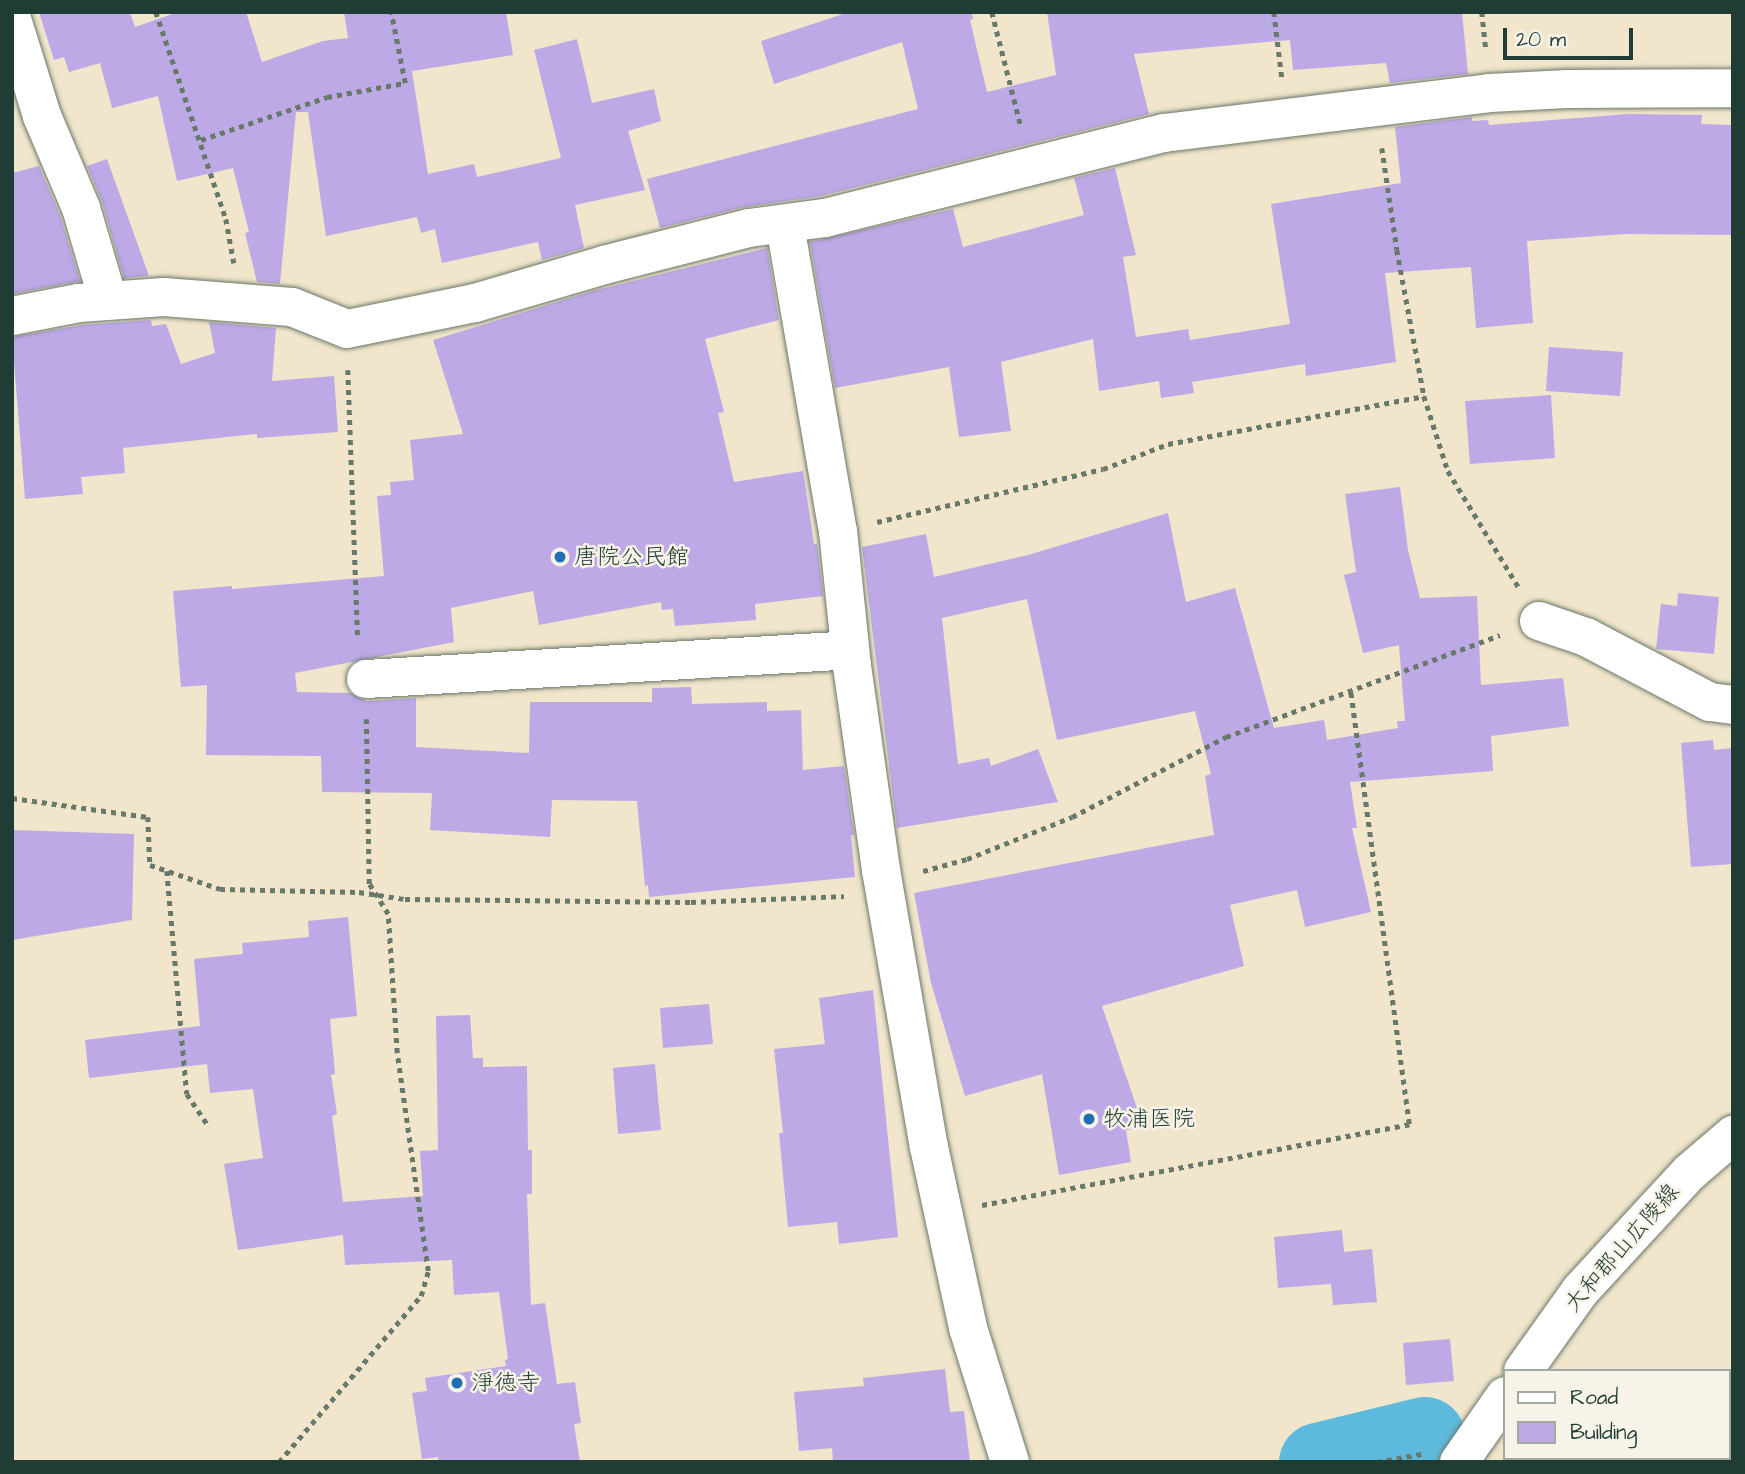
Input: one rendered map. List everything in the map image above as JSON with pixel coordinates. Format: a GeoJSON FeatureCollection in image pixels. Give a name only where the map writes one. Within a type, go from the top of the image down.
{"type":"FeatureCollection","features":[{"type":"Feature","properties":{"kind":"street"},"geometry":{"type":"LineString","coordinates":[[12,19],[42,116],[81,208],[108,300]]}},
{"type":"Feature","properties":{"kind":"street"},"geometry":{"type":"LineString","coordinates":[[12,316],[108,300],[164,297],[292,307],[347,330],[475,303],[604,265],[750,228],[825,218],[1164,133],[1377,106],[1567,89],[1733,88]]}},
{"type":"Feature","properties":{"kind":"street"},"geometry":{"type":"LineString","coordinates":[[785,225],[838,531],[850,650],[885,887],[943,1212],[968,1328],[1010,1462]]}},
{"type":"Feature","properties":{"kind":"street"},"geometry":{"type":"LineString","coordinates":[[1539,621],[1586,637],[1710,702],[1733,705]]}},
{"type":"Feature","properties":{"kind":"street"},"geometry":{"type":"LineString","coordinates":[[366,679],[850,650]]}},
{"type":"Feature","properties":{"kind":"street","name":"大和郡山広陵線"},"geometry":{"type":"LineString","coordinates":[[1524,1369],[1580,1291],[1690,1172],[1733,1135]]}},
{"type":"Feature","properties":{"kind":"street"},"geometry":{"type":"LineString","coordinates":[[1458,1462],[1504,1397]]}},
{"type":"Feature","properties":{"kind":"path"},"geometry":{"type":"LineString","coordinates":[[156,12],[226,219],[239,301]]}},
{"type":"Feature","properties":{"kind":"path"},"geometry":{"type":"LineString","coordinates":[[201,139],[327,97],[405,83],[391,12]]}},
{"type":"Feature","properties":{"kind":"path"},"geometry":{"type":"LineString","coordinates":[[992,12],[1031,168]]}},
{"type":"Feature","properties":{"kind":"path"},"geometry":{"type":"LineString","coordinates":[[1273,12],[1288,117]]}},
{"type":"Feature","properties":{"kind":"path"},"geometry":{"type":"LineString","coordinates":[[12,798],[148,817],[150,865],[220,889],[377,895],[405,899],[691,902],[871,895],[897,877],[967,859],[1072,817],[1226,737],[1539,621],[1536,606],[1511,581],[1448,471],[1424,396],[1397,250],[1377,106]]}},
{"type":"Feature","properties":{"kind":"path"},"geometry":{"type":"LineString","coordinates":[[281,1461],[421,1296],[428,1271],[397,1054],[388,914],[369,884],[366,679],[359,656],[347,330]]}},
{"type":"Feature","properties":{"kind":"path"},"geometry":{"type":"LineString","coordinates":[[838,531],[1103,469],[1168,444],[1424,396]]}},
{"type":"Feature","properties":{"kind":"path"},"geometry":{"type":"LineString","coordinates":[[943,1212],[1409,1124],[1350,689]]}},
{"type":"Feature","properties":{"kind":"path"},"geometry":{"type":"LineString","coordinates":[[167,871],[187,1094],[209,1127]]}},
{"type":"Feature","properties":{"kind":"building"},"geometry":{"type":"Polygon","coordinates":[[[39,12],[130,12],[135,27],[178,12],[246,12],[262,62],[323,41],[348,38],[344,12],[506,12],[513,55],[412,71],[428,174],[474,164],[477,177],[561,158],[534,50],[577,39],[592,103],[654,89],[661,121],[628,131],[645,190],[575,205],[584,248],[542,260],[538,242],[442,263],[435,229],[421,233],[417,217],[326,236],[308,112],[296,112],[280,284],[257,282],[245,233],[249,232],[233,168],[177,181],[158,96],[112,108],[100,63],[69,72],[64,57],[54,60],[39,12]]]}},
{"type":"Feature","properties":{"kind":"building"},"geometry":{"type":"Polygon","coordinates":[[[849,12],[972,12],[973,19],[970,20],[987,92],[1056,75],[1047,12],[1462,12],[1468,74],[1390,83],[1386,63],[1293,70],[1290,40],[1134,54],[1149,114],[821,196],[744,207],[660,228],[647,179],[918,109],[902,42],[774,84],[761,41],[849,12]]]}},
{"type":"Feature","properties":{"kind":"building"},"geometry":{"type":"Polygon","coordinates":[[[1628,114],[1702,115],[1701,124],[1733,125],[1733,235],[1625,234],[1527,241],[1533,323],[1476,328],[1471,267],[1385,273],[1396,362],[1306,376],[1305,364],[1192,382],[1194,393],[1161,398],[1159,381],[1099,391],[1093,339],[1001,362],[1011,431],[959,437],[949,367],[835,388],[810,242],[953,209],[963,247],[1084,215],[1074,178],[1115,168],[1136,255],[1123,257],[1136,337],[1188,329],[1190,340],[1290,324],[1271,204],[1401,183],[1395,127],[1472,117],[1472,121],[1488,120],[1489,125],[1628,114]]]}},
{"type":"Feature","properties":{"kind":"building"},"geometry":{"type":"Polygon","coordinates":[[[107,159],[148,276],[124,278],[102,202],[87,166],[107,159]]]}},
{"type":"Feature","properties":{"kind":"building"},"geometry":{"type":"Polygon","coordinates":[[[39,166],[60,215],[80,281],[12,294],[12,173],[39,166]]]}},
{"type":"Feature","properties":{"kind":"building"},"geometry":{"type":"Polygon","coordinates":[[[767,248],[779,320],[705,339],[724,412],[718,413],[734,482],[803,471],[814,544],[817,544],[823,596],[755,604],[756,620],[675,626],[673,609],[662,610],[661,602],[539,625],[533,591],[451,608],[454,642],[295,673],[297,692],[350,693],[367,701],[416,698],[416,747],[529,753],[530,702],[652,702],[652,688],[691,687],[692,704],[767,702],[767,711],[801,710],[803,770],[844,766],[854,835],[851,835],[855,877],[649,897],[648,885],[645,886],[637,801],[552,800],[550,837],[430,830],[432,793],[322,792],[321,756],[206,755],[207,685],[181,687],[173,591],[232,586],[232,589],[384,576],[377,496],[391,495],[390,482],[414,480],[410,440],[463,434],[433,340],[593,291],[767,248]]]}},
{"type":"Feature","properties":{"kind":"building"},"geometry":{"type":"Polygon","coordinates":[[[151,320],[152,326],[166,324],[181,364],[215,353],[209,322],[276,328],[272,381],[334,376],[338,432],[257,438],[257,434],[123,448],[125,473],[81,477],[83,494],[25,499],[12,337],[82,325],[151,320]]]}},
{"type":"Feature","properties":{"kind":"building"},"geometry":{"type":"Polygon","coordinates":[[[1549,347],[1623,352],[1620,396],[1546,391],[1549,347]]]}},
{"type":"Feature","properties":{"kind":"building"},"geometry":{"type":"Polygon","coordinates":[[[1551,395],[1555,458],[1470,464],[1465,401],[1551,395]]]}},
{"type":"Feature","properties":{"kind":"building"},"geometry":{"type":"Polygon","coordinates":[[[1400,487],[1408,550],[1420,598],[1477,596],[1481,685],[1563,678],[1569,726],[1491,736],[1493,771],[1350,782],[1357,828],[1352,828],[1371,912],[1305,927],[1297,890],[1230,905],[1244,966],[1102,1006],[1137,1108],[1127,1108],[1130,1130],[1126,1130],[1131,1162],[1059,1175],[1042,1074],[965,1096],[931,983],[914,893],[1214,835],[1205,776],[1211,774],[1195,711],[1057,740],[1027,599],[942,618],[958,764],[989,758],[991,766],[1038,749],[1058,802],[897,828],[862,547],[926,534],[934,577],[1028,555],[1168,513],[1186,602],[1235,588],[1274,728],[1324,720],[1327,740],[1398,728],[1397,721],[1405,721],[1399,645],[1363,653],[1344,575],[1356,572],[1345,494],[1400,487]]]}},
{"type":"Feature","properties":{"kind":"building"},"geometry":{"type":"Polygon","coordinates":[[[1678,593],[1719,597],[1714,654],[1656,649],[1661,604],[1677,606],[1678,593]]]}},
{"type":"Feature","properties":{"kind":"building"},"geometry":{"type":"Polygon","coordinates":[[[1713,740],[1714,750],[1733,748],[1733,864],[1691,867],[1681,743],[1713,740]]]}},
{"type":"Feature","properties":{"kind":"building"},"geometry":{"type":"Polygon","coordinates":[[[12,830],[134,834],[132,920],[12,940],[12,830]]]}},
{"type":"Feature","properties":{"kind":"building"},"geometry":{"type":"Polygon","coordinates":[[[348,917],[357,1016],[330,1019],[335,1074],[331,1075],[337,1114],[332,1116],[343,1202],[423,1196],[420,1151],[438,1150],[436,1016],[470,1015],[473,1058],[483,1058],[483,1067],[527,1066],[528,1150],[532,1150],[532,1194],[527,1194],[531,1305],[545,1303],[557,1384],[575,1382],[581,1423],[574,1424],[580,1462],[439,1462],[438,1457],[422,1459],[412,1393],[427,1391],[425,1378],[506,1366],[505,1360],[508,1359],[499,1292],[454,1295],[452,1260],[345,1265],[343,1235],[238,1250],[224,1164],[263,1158],[253,1089],[210,1093],[207,1064],[89,1078],[85,1040],[200,1026],[194,959],[243,954],[242,943],[309,937],[308,921],[348,917]]]}},
{"type":"Feature","properties":{"kind":"building"},"geometry":{"type":"Polygon","coordinates":[[[873,990],[898,1237],[839,1244],[837,1222],[788,1227],[779,1133],[783,1133],[774,1049],[825,1044],[819,998],[873,990]]]}},
{"type":"Feature","properties":{"kind":"building"},"geometry":{"type":"Polygon","coordinates":[[[709,1004],[713,1044],[663,1048],[660,1008],[709,1004]]]}},
{"type":"Feature","properties":{"kind":"building"},"geometry":{"type":"Polygon","coordinates":[[[655,1064],[661,1130],[618,1134],[613,1068],[655,1064]]]}},
{"type":"Feature","properties":{"kind":"building"},"geometry":{"type":"Polygon","coordinates":[[[1342,1230],[1344,1252],[1372,1249],[1377,1302],[1333,1305],[1331,1284],[1278,1288],[1274,1237],[1342,1230]]]}},
{"type":"Feature","properties":{"kind":"building"},"geometry":{"type":"Polygon","coordinates":[[[1450,1339],[1454,1381],[1406,1385],[1403,1343],[1450,1339]]]}},
{"type":"Feature","properties":{"kind":"building"},"geometry":{"type":"Polygon","coordinates":[[[945,1369],[950,1412],[964,1411],[970,1462],[833,1462],[832,1448],[799,1451],[794,1392],[864,1386],[863,1378],[945,1369]]]}},
{"type":"Feature","properties":{"kind":"waterway"},"geometry":{"type":"LineString","coordinates":[[1318,1462],[1425,1436]]}},
{"type":"Feature","properties":{"kind":"waterway"},"geometry":{"type":"LineString","coordinates":[[1640,1460],[1647,1462]]}},
{"type":"Feature","properties":{"kind":"place","name":"唐院公民館"},"geometry":{"type":"Point","coordinates":[560,557]}},
{"type":"Feature","properties":{"kind":"place","name":"牧浦医院"},"geometry":{"type":"Point","coordinates":[1089,1119]}},
{"type":"Feature","properties":{"kind":"place","name":"淨徳寺"},"geometry":{"type":"Point","coordinates":[457,1383]}}]}
